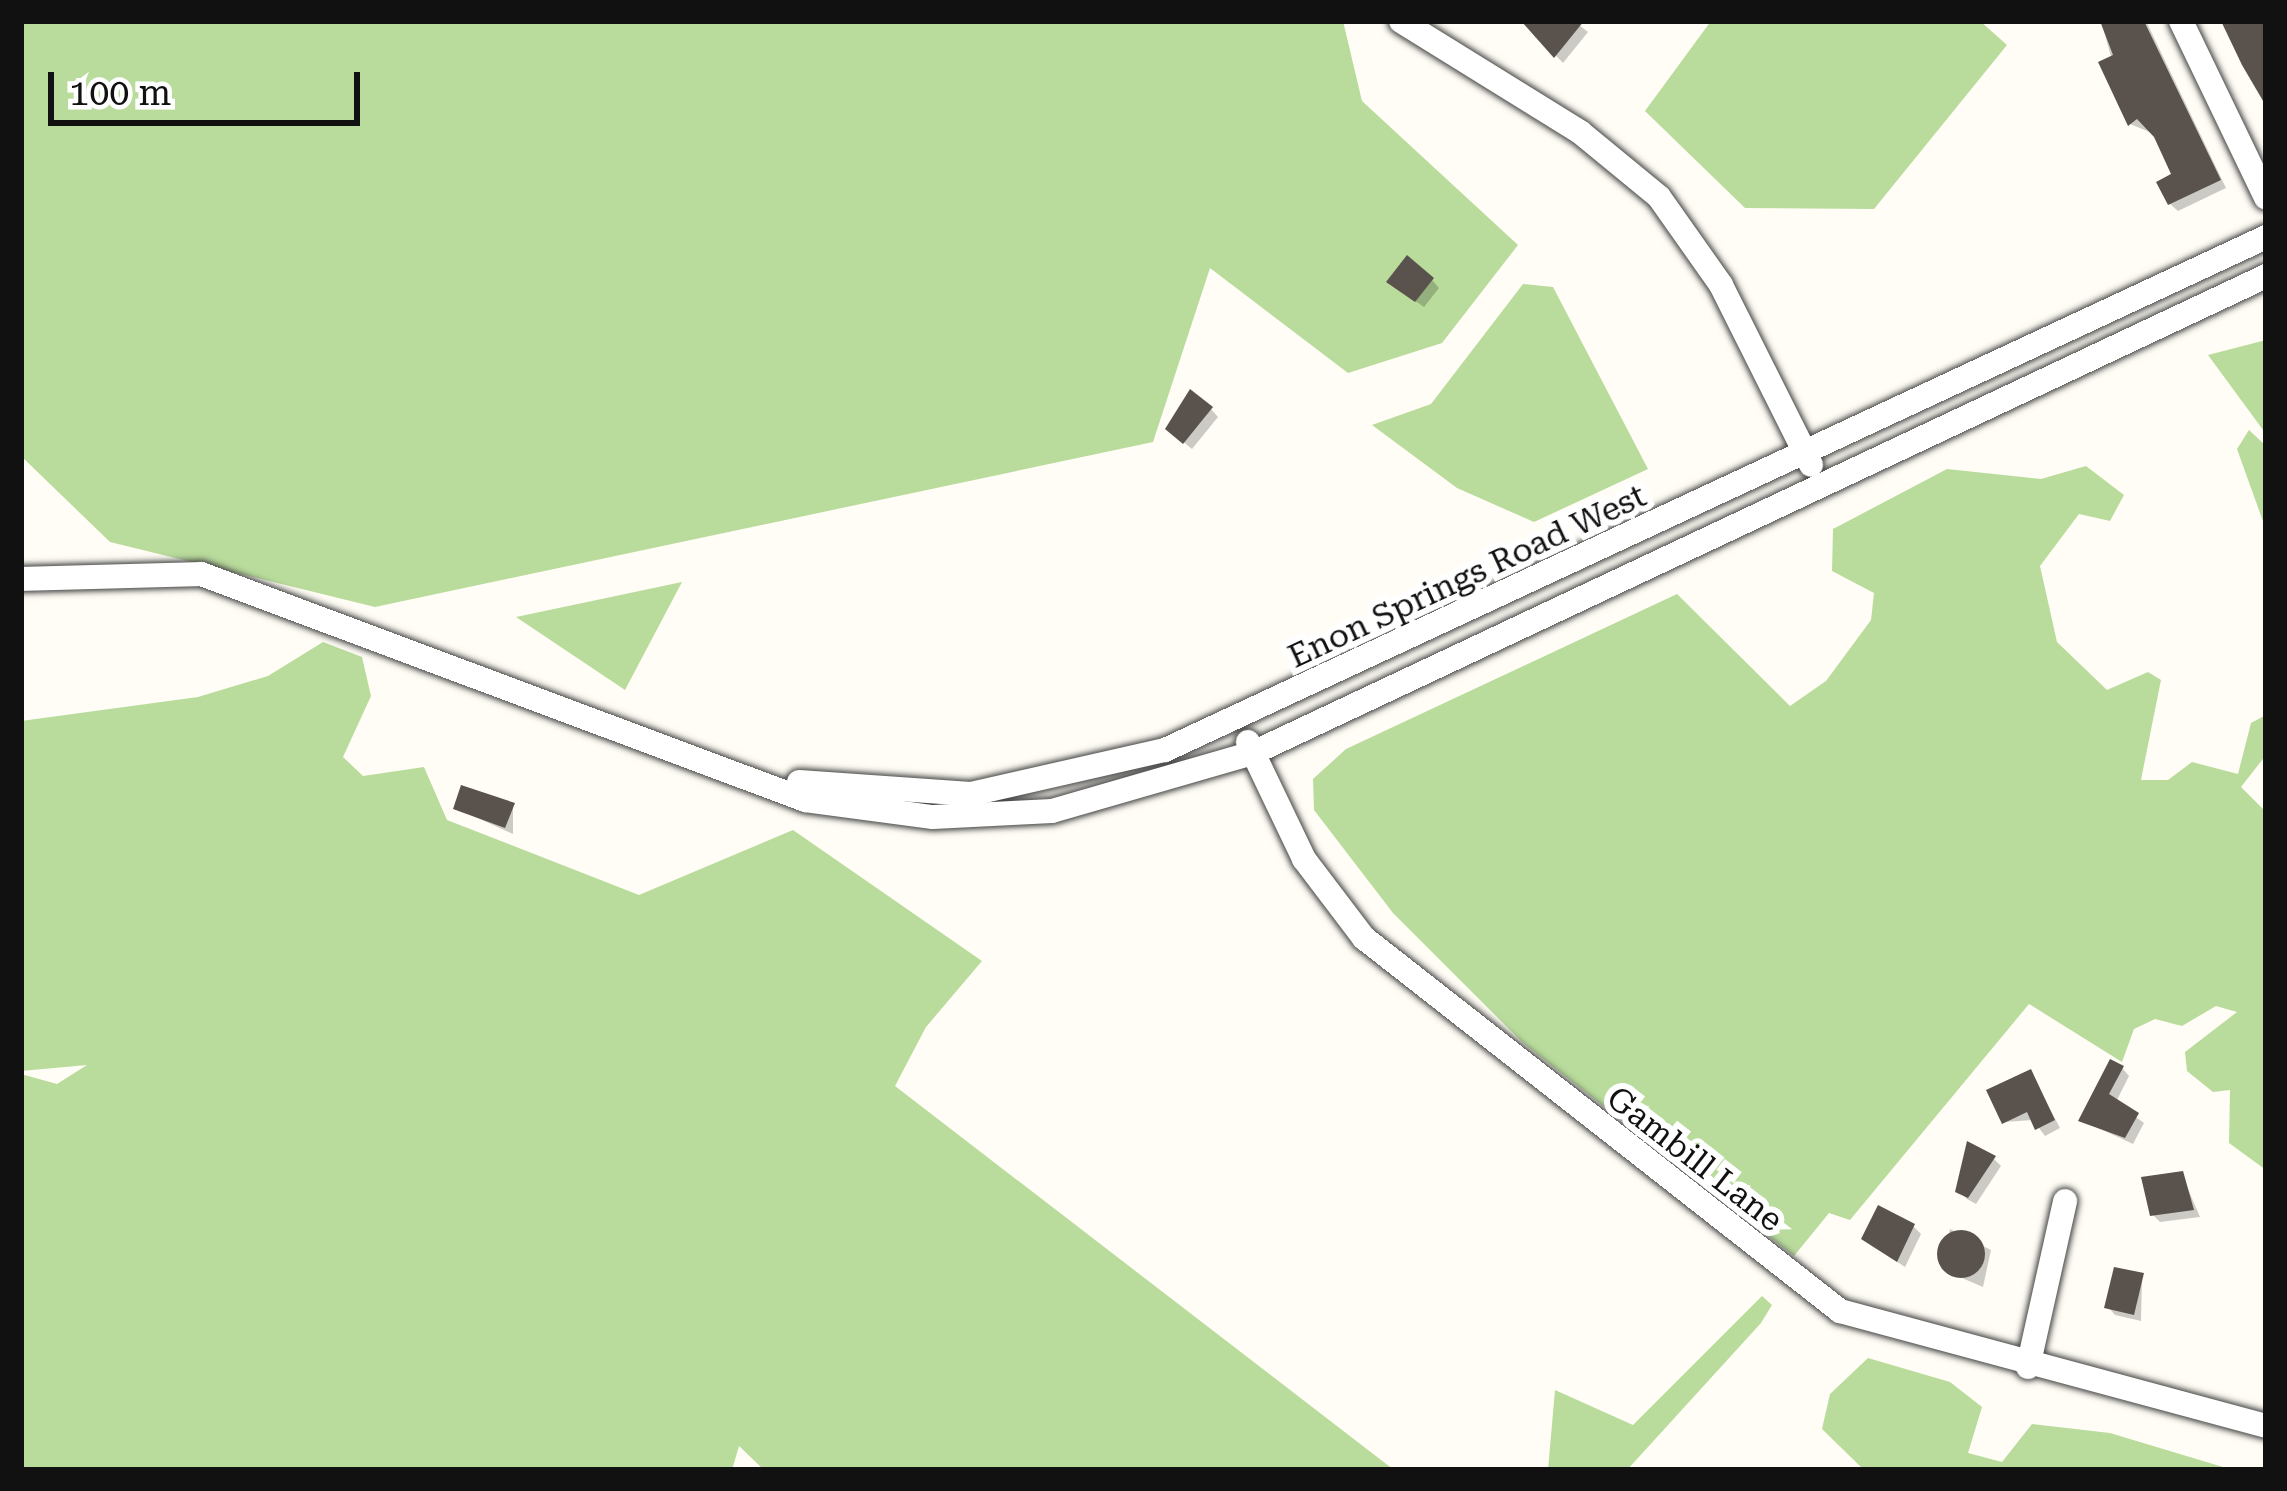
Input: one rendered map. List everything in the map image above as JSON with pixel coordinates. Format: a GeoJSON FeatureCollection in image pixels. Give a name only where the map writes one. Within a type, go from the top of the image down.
{"type":"FeatureCollection","features":[{"type":"Feature","properties":{"kind":"street"},"geometry":{"type":"LineString","coordinates":[[1400,21],[1580,132],[1691,234],[1819,484]]}},
{"type":"Feature","properties":{"kind":"street"},"geometry":{"type":"LineString","coordinates":[[2181,21],[2266,198]]}},
{"type":"Feature","properties":{"kind":"street","name":"Enon Springs Road West"},"geometry":{"type":"LineString","coordinates":[[657,743],[825,788],[970,794],[1087,776],[1238,720],[2266,237]]}},
{"type":"Feature","properties":{"kind":"street"},"geometry":{"type":"LineString","coordinates":[[21,579],[167,571],[251,590],[805,800],[933,817],[1096,803],[1253,753],[2266,276]]}},
{"type":"Feature","properties":{"kind":"street","name":"Gambill Lane"},"geometry":{"type":"LineString","coordinates":[[1238,720],[1304,859],[1364,938],[1691,1199],[1840,1311],[2028,1367],[2266,1426]]}},
{"type":"Feature","properties":{"kind":"street"},"geometry":{"type":"LineString","coordinates":[[2028,1367],[2065,1201]]}},
{"type":"Feature","properties":{"kind":"green space"},"geometry":{"type":"Polygon","coordinates":[[[21,21],[1343,21],[1362,101],[1518,245],[1442,343],[1348,373],[1210,268],[1153,442],[375,607],[110,542],[21,456],[21,21]]]}},
{"type":"Feature","properties":{"kind":"green space"},"geometry":{"type":"Polygon","coordinates":[[[1711,21],[1980,21],[2007,45],[1874,209],[1745,208],[1645,111],[1711,21]]]}},
{"type":"Feature","properties":{"kind":"green space"},"geometry":{"type":"Polygon","coordinates":[[[1523,284],[1553,287],[1648,469],[1534,522],[1457,488],[1372,425],[1431,404],[1523,284]]]}},
{"type":"Feature","properties":{"kind":"green space"},"geometry":{"type":"Polygon","coordinates":[[[2266,340],[2266,434],[2208,355],[2266,340]]]}},
{"type":"Feature","properties":{"kind":"green space"},"geometry":{"type":"Polygon","coordinates":[[[2249,430],[2266,446],[2264,524],[2237,449],[2249,430]]]}},
{"type":"Feature","properties":{"kind":"green space"},"geometry":{"type":"Polygon","coordinates":[[[2086,466],[2124,495],[2110,521],[2079,514],[2040,566],[2057,642],[2107,690],[2148,672],[2161,680],[2141,780],[2168,780],[2192,762],[2238,774],[2251,723],[2266,715],[2266,755],[2241,787],[2266,812],[2266,1170],[2229,1143],[2230,1090],[2213,1092],[2187,1071],[2185,1052],[2237,1012],[2216,1006],[2182,1026],[2155,1019],[2134,1029],[2122,1062],[2029,1004],[1850,1220],[1829,1213],[1794,1256],[1523,1043],[1393,913],[1314,810],[1313,779],[1346,749],[1677,594],[1790,706],[1826,681],[1871,620],[1874,593],[1832,571],[1833,529],[1947,469],[2041,479],[2086,466]]]}},
{"type":"Feature","properties":{"kind":"green space"},"geometry":{"type":"Polygon","coordinates":[[[682,582],[625,690],[516,617],[682,582]]]}},
{"type":"Feature","properties":{"kind":"green space"},"geometry":{"type":"Polygon","coordinates":[[[323,642],[362,657],[371,696],[343,757],[363,776],[424,767],[447,820],[639,895],[793,830],[982,961],[926,1027],[895,1086],[1394,1470],[764,1470],[739,1446],[732,1470],[21,1470],[21,1074],[57,1084],[87,1065],[21,1071],[21,721],[198,697],[268,676],[323,642]]]}},
{"type":"Feature","properties":{"kind":"green space"},"geometry":{"type":"Polygon","coordinates":[[[1762,1296],[1772,1305],[1761,1323],[1627,1470],[1548,1470],[1555,1390],[1633,1425],[1762,1296]]]}},
{"type":"Feature","properties":{"kind":"green space"},"geometry":{"type":"Polygon","coordinates":[[[1868,1358],[1950,1382],[1982,1407],[1968,1453],[2002,1462],[2032,1424],[2110,1433],[2233,1470],[1864,1470],[1822,1429],[1830,1394],[1868,1358]]]}},
{"type":"Feature","properties":{"kind":"building"},"geometry":{"type":"Polygon","coordinates":[[[1521,21],[1584,21],[1554,58],[1521,21]]]}},
{"type":"Feature","properties":{"kind":"building"},"geometry":{"type":"Polygon","coordinates":[[[2100,21],[2144,21],[2221,180],[2168,205],[2156,182],[2171,174],[2154,137],[2137,119],[2128,126],[2098,62],[2113,55],[2100,21]]]}},
{"type":"Feature","properties":{"kind":"building"},"geometry":{"type":"Polygon","coordinates":[[[2221,21],[2266,21],[2266,106],[2242,65],[2221,21]]]}},
{"type":"Feature","properties":{"kind":"building"},"geometry":{"type":"Polygon","coordinates":[[[1407,255],[1434,278],[1415,302],[1386,282],[1407,255]]]}},
{"type":"Feature","properties":{"kind":"building"},"geometry":{"type":"Polygon","coordinates":[[[1190,389],[1213,407],[1183,444],[1165,429],[1190,389]]]}},
{"type":"Feature","properties":{"kind":"building"},"geometry":{"type":"Polygon","coordinates":[[[461,785],[515,803],[505,828],[453,809],[461,785]]]}},
{"type":"Feature","properties":{"kind":"building"},"geometry":{"type":"Polygon","coordinates":[[[2110,1059],[2124,1066],[2109,1094],[2139,1113],[2125,1138],[2078,1121],[2110,1059]]]}},
{"type":"Feature","properties":{"kind":"building"},"geometry":{"type":"Polygon","coordinates":[[[2031,1069],[2055,1120],[2035,1130],[2027,1112],[2002,1124],[1986,1090],[2031,1069]]]}},
{"type":"Feature","properties":{"kind":"building"},"geometry":{"type":"Polygon","coordinates":[[[1967,1141],[1996,1156],[1968,1198],[1955,1192],[1967,1141]]]}},
{"type":"Feature","properties":{"kind":"building"},"geometry":{"type":"Polygon","coordinates":[[[2183,1171],[2194,1210],[2150,1216],[2141,1177],[2183,1171]]]}},
{"type":"Feature","properties":{"kind":"building"},"geometry":{"type":"Polygon","coordinates":[[[1878,1205],[1915,1224],[1897,1262],[1861,1239],[1878,1205]]]}},
{"type":"Feature","properties":{"kind":"building"},"geometry":{"type":"Polygon","coordinates":[[[1961,1230],[1978,1237],[1985,1254],[1978,1271],[1961,1278],[1944,1271],[1937,1254],[1944,1237],[1961,1230]]]}},
{"type":"Feature","properties":{"kind":"building"},"geometry":{"type":"Polygon","coordinates":[[[2114,1267],[2144,1273],[2134,1315],[2104,1308],[2114,1267]]]}}]}
